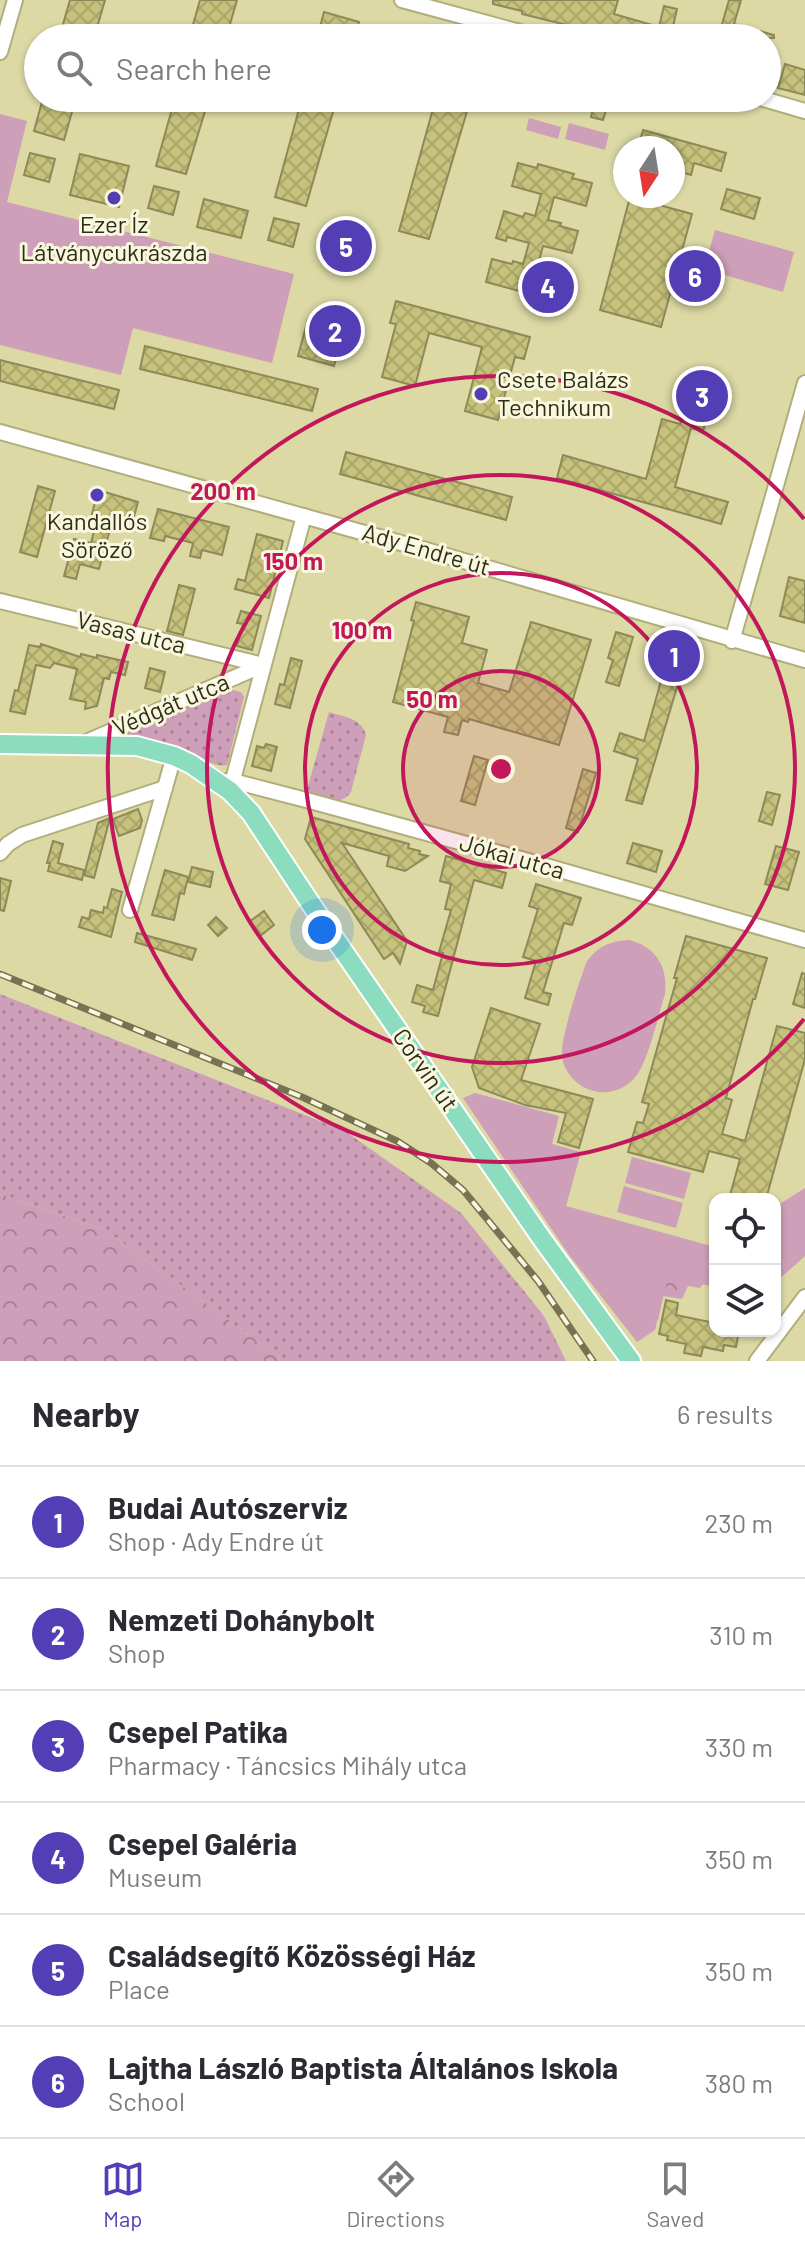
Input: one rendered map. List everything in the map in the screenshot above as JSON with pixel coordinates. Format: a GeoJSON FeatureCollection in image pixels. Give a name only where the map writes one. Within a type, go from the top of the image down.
{"type":"FeatureCollection","features":[{"type":"Feature","properties":{"kind":"main road","name":"Védgát utca"},"geometry":{"type":"LineString","coordinates":[[0,744],[137,746],[174,756],[227,785]]}},
{"type":"Feature","properties":{"kind":"main road","name":"Corvin út"},"geometry":{"type":"LineString","coordinates":[[227,785],[251,813],[542,1239],[631,1361]]}},
{"type":"Feature","properties":{"kind":"street"},"geometry":{"type":"LineString","coordinates":[[0,52],[15,0]]}},
{"type":"Feature","properties":{"kind":"street"},"geometry":{"type":"LineString","coordinates":[[402,0],[442,5],[500,24]]}},
{"type":"Feature","properties":{"kind":"street"},"geometry":{"type":"LineString","coordinates":[[781,104],[805,111]]}},
{"type":"Feature","properties":{"kind":"street"},"geometry":{"type":"LineString","coordinates":[[732,641],[805,383]]}},
{"type":"Feature","properties":{"kind":"street","name":"Ady Endre út"},"geometry":{"type":"LineString","coordinates":[[0,432],[487,567],[805,660]]}},
{"type":"Feature","properties":{"kind":"street","name":"Védgát utca"},"geometry":{"type":"LineString","coordinates":[[227,785],[304,516]]}},
{"type":"Feature","properties":{"kind":"street","name":"Vasas utca"},"geometry":{"type":"LineString","coordinates":[[0,601],[263,665]]}},
{"type":"Feature","properties":{"kind":"street","name":"Védgát utca"},"geometry":{"type":"LineString","coordinates":[[80,744],[263,665]]}},
{"type":"Feature","properties":{"kind":"street"},"geometry":{"type":"LineString","coordinates":[[130,910],[174,756]]}},
{"type":"Feature","properties":{"kind":"street","name":"Jókai utca"},"geometry":{"type":"LineString","coordinates":[[227,785],[517,858],[805,940]]}},
{"type":"Feature","properties":{"kind":"street"},"geometry":{"type":"LineString","coordinates":[[0,853],[22,835],[165,788]]}},
{"type":"Feature","properties":{"kind":"street"},"geometry":{"type":"LineString","coordinates":[[757,1361],[805,1297]]}},
{"type":"Feature","properties":{"kind":"green space"},"geometry":{"type":"Polygon","coordinates":[[[0,114],[27,121],[7,202],[294,274],[272,363],[133,328],[121,375],[0,345],[0,114]]]}},
{"type":"Feature","properties":{"kind":"green space"},"geometry":{"type":"Polygon","coordinates":[[[529,118],[561,127],[558,139],[526,130],[529,118]]]}},
{"type":"Feature","properties":{"kind":"green space"},"geometry":{"type":"Polygon","coordinates":[[[569,123],[609,134],[605,150],[565,139],[569,123]]]}},
{"type":"Feature","properties":{"kind":"green space"},"geometry":{"type":"Polygon","coordinates":[[[715,230],[794,252],[783,292],[704,269],[715,230]]]}},
{"type":"Feature","properties":{"kind":"green space"},"geometry":{"type":"Polygon","coordinates":[[[225,688],[241,692],[244,697],[227,765],[218,765],[184,750],[121,735],[121,733],[225,688]]]}},
{"type":"Feature","properties":{"kind":"green space"},"geometry":{"type":"Polygon","coordinates":[[[329,712],[361,725],[366,735],[351,792],[347,797],[336,800],[306,793],[329,712]]]}},
{"type":"Feature","properties":{"kind":"green space"},"geometry":{"type":"Polygon","coordinates":[[[629,940],[646,947],[658,959],[664,975],[665,994],[649,1048],[637,1075],[615,1091],[592,1091],[574,1080],[563,1063],[562,1048],[567,1023],[587,961],[605,945],[629,940]]]}},
{"type":"Feature","properties":{"kind":"green space"},"geometry":{"type":"Polygon","coordinates":[[[0,994],[345,1131],[461,1213],[544,1316],[566,1361],[279,1361],[280,1357],[105,1230],[0,1194],[0,994]]]}},
{"type":"Feature","properties":{"kind":"green space"},"geometry":{"type":"Polygon","coordinates":[[[475,1093],[559,1116],[552,1144],[581,1152],[566,1206],[709,1245],[709,1286],[668,1277],[655,1330],[637,1342],[569,1255],[463,1098],[475,1093]]]}},
{"type":"Feature","properties":{"kind":"green space"},"geometry":{"type":"Polygon","coordinates":[[[632,1157],[691,1173],[684,1199],[625,1183],[632,1157]]]}},
{"type":"Feature","properties":{"kind":"green space"},"geometry":{"type":"Polygon","coordinates":[[[624,1186],[683,1203],[676,1228],[617,1212],[624,1186]]]}},
{"type":"Feature","properties":{"kind":"green space"},"geometry":{"type":"Polygon","coordinates":[[[805,1188],[805,1256],[781,1278],[781,1265],[781,1203],[805,1188]]]}},
{"type":"Feature","properties":{"kind":"green space"},"geometry":{"type":"Polygon","coordinates":[[[0,1194],[105,1230],[280,1357],[279,1361],[0,1361],[0,1194]]]}},
{"type":"Feature","properties":{"kind":"green space"},"geometry":{"type":"Polygon","coordinates":[[[650,1270],[709,1276],[700,1288],[688,1286],[682,1299],[663,1296],[658,1320],[621,1307],[650,1270]]]}},
{"type":"Feature","properties":{"kind":"building"},"geometry":{"type":"Polygon","coordinates":[[[70,0],[105,0],[98,24],[63,24],[70,0]]]}},
{"type":"Feature","properties":{"kind":"building"},"geometry":{"type":"Polygon","coordinates":[[[200,0],[237,0],[230,24],[193,24],[200,0]]]}},
{"type":"Feature","properties":{"kind":"building"},"geometry":{"type":"Polygon","coordinates":[[[493,0],[618,0],[614,14],[649,24],[563,24],[493,4],[493,0]]]}},
{"type":"Feature","properties":{"kind":"building"},"geometry":{"type":"Polygon","coordinates":[[[729,0],[741,0],[734,24],[722,24],[729,0]]]}},
{"type":"Feature","properties":{"kind":"building"},"geometry":{"type":"Polygon","coordinates":[[[664,6],[677,9],[674,24],[660,24],[664,6]]]}},
{"type":"Feature","properties":{"kind":"building"},"geometry":{"type":"Polygon","coordinates":[[[324,12],[359,22],[358,24],[321,24],[324,12]]]}},
{"type":"Feature","properties":{"kind":"building"},"geometry":{"type":"Polygon","coordinates":[[[785,64],[805,70],[805,95],[781,89],[785,64]]]}},
{"type":"Feature","properties":{"kind":"building"},"geometry":{"type":"Polygon","coordinates":[[[39,112],[72,112],[64,140],[34,131],[39,112]]]}},
{"type":"Feature","properties":{"kind":"building"},"geometry":{"type":"Polygon","coordinates":[[[171,112],[205,112],[186,174],[156,166],[171,112]]]}},
{"type":"Feature","properties":{"kind":"building"},"geometry":{"type":"Polygon","coordinates":[[[298,112],[333,112],[306,206],[275,197],[298,112]]]}},
{"type":"Feature","properties":{"kind":"building"},"geometry":{"type":"Polygon","coordinates":[[[432,112],[467,112],[429,239],[399,231],[432,112]]]}},
{"type":"Feature","properties":{"kind":"building"},"geometry":{"type":"Polygon","coordinates":[[[592,112],[605,112],[603,120],[591,117],[592,112]]]}},
{"type":"Feature","properties":{"kind":"building"},"geometry":{"type":"Polygon","coordinates":[[[643,130],[665,136],[641,136],[643,130]]]}},
{"type":"Feature","properties":{"kind":"building"},"geometry":{"type":"Polygon","coordinates":[[[685,142],[726,153],[721,171],[694,163],[691,175],[685,173],[685,142]]]}},
{"type":"Feature","properties":{"kind":"building"},"geometry":{"type":"Polygon","coordinates":[[[30,153],[55,159],[49,182],[24,175],[30,153]]]}},
{"type":"Feature","properties":{"kind":"building"},"geometry":{"type":"Polygon","coordinates":[[[80,154],[129,166],[119,207],[70,195],[80,154]]]}},
{"type":"Feature","properties":{"kind":"building"},"geometry":{"type":"Polygon","coordinates":[[[518,163],[537,168],[538,164],[574,174],[572,178],[592,183],[586,206],[554,197],[548,220],[578,231],[572,253],[543,246],[537,268],[549,272],[548,275],[565,279],[559,302],[486,282],[492,259],[523,264],[529,243],[507,237],[506,241],[496,238],[504,211],[523,217],[525,213],[535,216],[541,194],[512,186],[518,163]]]}},
{"type":"Feature","properties":{"kind":"building"},"geometry":{"type":"Polygon","coordinates":[[[154,186],[179,192],[173,215],[148,208],[154,186]]]}},
{"type":"Feature","properties":{"kind":"building"},"geometry":{"type":"Polygon","coordinates":[[[727,189],[760,198],[754,219],[721,209],[727,189]]]}},
{"type":"Feature","properties":{"kind":"building"},"geometry":{"type":"Polygon","coordinates":[[[204,199],[248,211],[241,238],[197,227],[204,199]]]}},
{"type":"Feature","properties":{"kind":"building"},"geometry":{"type":"Polygon","coordinates":[[[627,208],[670,208],[692,214],[661,327],[600,310],[627,208]]]}},
{"type":"Feature","properties":{"kind":"building"},"geometry":{"type":"Polygon","coordinates":[[[274,218],[299,224],[293,247],[268,240],[274,218]]]}},
{"type":"Feature","properties":{"kind":"building"},"geometry":{"type":"Polygon","coordinates":[[[330,232],[367,242],[360,270],[323,261],[330,232]]]}},
{"type":"Feature","properties":{"kind":"building"},"geometry":{"type":"Polygon","coordinates":[[[396,301],[530,337],[524,359],[515,357],[498,420],[465,411],[482,347],[429,333],[415,386],[382,377],[396,324],[390,323],[396,301]]]}},
{"type":"Feature","properties":{"kind":"building"},"geometry":{"type":"Polygon","coordinates":[[[308,319],[343,328],[334,366],[298,356],[308,319]]]}},
{"type":"Feature","properties":{"kind":"building"},"geometry":{"type":"Polygon","coordinates":[[[145,346],[318,389],[312,411],[140,369],[145,346]]]}},
{"type":"Feature","properties":{"kind":"building"},"geometry":{"type":"Polygon","coordinates":[[[0,360],[119,390],[114,409],[0,381],[0,360]]]}},
{"type":"Feature","properties":{"kind":"building"},"geometry":{"type":"Polygon","coordinates":[[[692,383],[715,389],[703,431],[691,428],[675,487],[728,502],[721,524],[557,478],[563,455],[646,479],[662,419],[680,424],[692,383]]]}},
{"type":"Feature","properties":{"kind":"building"},"geometry":{"type":"Polygon","coordinates":[[[346,452],[512,497],[506,520],[340,474],[346,452]]]}},
{"type":"Feature","properties":{"kind":"building"},"geometry":{"type":"Polygon","coordinates":[[[38,486],[55,491],[37,557],[20,552],[38,486]]]}},
{"type":"Feature","properties":{"kind":"building"},"geometry":{"type":"Polygon","coordinates":[[[98,490],[138,502],[133,520],[114,515],[99,569],[80,564],[76,579],[64,576],[74,539],[91,543],[96,523],[90,522],[98,490]]]}},
{"type":"Feature","properties":{"kind":"building"},"geometry":{"type":"Polygon","coordinates":[[[158,509],[229,527],[222,555],[202,550],[200,558],[190,556],[193,543],[165,536],[164,541],[150,538],[158,509]]]}},
{"type":"Feature","properties":{"kind":"building"},"geometry":{"type":"Polygon","coordinates":[[[257,534],[283,541],[269,598],[235,589],[238,579],[245,581],[257,534]]]}},
{"type":"Feature","properties":{"kind":"building"},"geometry":{"type":"Polygon","coordinates":[[[789,577],[805,581],[805,623],[780,616],[789,577]]]}},
{"type":"Feature","properties":{"kind":"building"},"geometry":{"type":"Polygon","coordinates":[[[179,585],[195,589],[183,635],[167,631],[179,585]]]}},
{"type":"Feature","properties":{"kind":"building"},"geometry":{"type":"Polygon","coordinates":[[[416,602],[469,617],[462,643],[487,650],[478,683],[509,692],[531,622],[591,640],[559,745],[469,719],[468,722],[462,720],[458,735],[444,732],[448,717],[393,702],[416,602]]]}},
{"type":"Feature","properties":{"kind":"building"},"geometry":{"type":"Polygon","coordinates":[[[241,611],[261,616],[252,650],[237,646],[243,624],[237,623],[241,611]]]}},
{"type":"Feature","properties":{"kind":"building"},"geometry":{"type":"Polygon","coordinates":[[[616,632],[633,637],[619,686],[606,682],[613,660],[608,658],[616,632]]]}},
{"type":"Feature","properties":{"kind":"building"},"geometry":{"type":"Polygon","coordinates":[[[41,644],[80,657],[81,654],[97,658],[97,655],[128,662],[125,675],[111,672],[109,679],[104,678],[97,706],[85,709],[86,702],[70,699],[77,669],[54,663],[50,668],[36,665],[25,714],[10,711],[29,645],[40,647],[41,644]]]}},
{"type":"Feature","properties":{"kind":"building"},"geometry":{"type":"Polygon","coordinates":[[[670,649],[687,654],[642,804],[626,800],[638,759],[614,751],[620,733],[644,741],[663,674],[651,671],[655,655],[667,659],[670,649]]]}},
{"type":"Feature","properties":{"kind":"building"},"geometry":{"type":"Polygon","coordinates":[[[291,658],[302,661],[290,708],[275,704],[291,658]]]}},
{"type":"Feature","properties":{"kind":"building"},"geometry":{"type":"Polygon","coordinates":[[[150,668],[165,672],[160,692],[145,688],[150,668]]]}},
{"type":"Feature","properties":{"kind":"building"},"geometry":{"type":"Polygon","coordinates":[[[266,744],[277,747],[271,771],[252,766],[257,746],[264,748],[266,744]]]}},
{"type":"Feature","properties":{"kind":"building"},"geometry":{"type":"Polygon","coordinates":[[[474,756],[488,760],[475,805],[461,801],[474,756]]]}},
{"type":"Feature","properties":{"kind":"building"},"geometry":{"type":"Polygon","coordinates":[[[583,769],[596,773],[578,832],[566,828],[583,769]]]}},
{"type":"Feature","properties":{"kind":"building"},"geometry":{"type":"Polygon","coordinates":[[[767,792],[780,795],[772,825],[759,821],[767,792]]]}},
{"type":"Feature","properties":{"kind":"building"},"geometry":{"type":"Polygon","coordinates":[[[138,809],[142,820],[140,828],[119,836],[113,819],[138,809]]]}},
{"type":"Feature","properties":{"kind":"building"},"geometry":{"type":"Polygon","coordinates":[[[311,817],[409,844],[408,848],[428,856],[405,871],[387,866],[389,856],[342,843],[407,941],[400,964],[393,953],[384,959],[305,839],[311,817]]]}},
{"type":"Feature","properties":{"kind":"building"},"geometry":{"type":"Polygon","coordinates":[[[110,818],[94,878],[84,875],[98,823],[110,818]]]}},
{"type":"Feature","properties":{"kind":"building"},"geometry":{"type":"Polygon","coordinates":[[[53,841],[63,844],[58,863],[84,870],[82,880],[48,871],[53,841]]]}},
{"type":"Feature","properties":{"kind":"building"},"geometry":{"type":"Polygon","coordinates":[[[633,843],[662,851],[656,872],[627,863],[633,843]]]}},
{"type":"Feature","properties":{"kind":"building"},"geometry":{"type":"Polygon","coordinates":[[[776,846],[799,852],[788,890],[765,884],[776,846]]]}},
{"type":"Feature","properties":{"kind":"building"},"geometry":{"type":"Polygon","coordinates":[[[446,856],[506,873],[502,888],[474,880],[438,1016],[423,1012],[425,1006],[412,1002],[417,985],[433,990],[443,953],[439,952],[451,910],[445,909],[451,884],[440,881],[446,856]]]}},
{"type":"Feature","properties":{"kind":"building"},"geometry":{"type":"Polygon","coordinates":[[[192,867],[213,872],[210,887],[188,882],[192,867]]]}},
{"type":"Feature","properties":{"kind":"building"},"geometry":{"type":"Polygon","coordinates":[[[165,870],[188,877],[184,894],[180,893],[174,920],[152,915],[165,870]]]}},
{"type":"Feature","properties":{"kind":"building"},"geometry":{"type":"Polygon","coordinates":[[[0,878],[11,881],[4,911],[0,910],[0,878]]]}},
{"type":"Feature","properties":{"kind":"building"},"geometry":{"type":"Polygon","coordinates":[[[536,884],[581,898],[572,925],[564,923],[543,992],[551,994],[548,1005],[525,998],[536,961],[523,957],[538,909],[529,906],[536,884]]]}},
{"type":"Feature","properties":{"kind":"building"},"geometry":{"type":"Polygon","coordinates":[[[112,889],[122,892],[111,937],[79,927],[82,917],[89,919],[91,910],[103,913],[112,889]]]}},
{"type":"Feature","properties":{"kind":"building"},"geometry":{"type":"Polygon","coordinates":[[[264,911],[274,925],[260,936],[249,922],[264,911]]]}},
{"type":"Feature","properties":{"kind":"building"},"geometry":{"type":"Polygon","coordinates":[[[216,917],[227,928],[218,936],[208,925],[216,917]]]}},
{"type":"Feature","properties":{"kind":"building"},"geometry":{"type":"Polygon","coordinates":[[[137,933],[196,949],[192,960],[135,942],[137,933]]]}},
{"type":"Feature","properties":{"kind":"building"},"geometry":{"type":"Polygon","coordinates":[[[686,936],[767,958],[726,1098],[732,1100],[722,1134],[745,1141],[777,1026],[805,1033],[805,1059],[768,1193],[731,1193],[740,1159],[709,1151],[703,1172],[628,1152],[637,1122],[643,1123],[649,1104],[642,1102],[677,978],[674,978],[686,936]]]}},
{"type":"Feature","properties":{"kind":"building"},"geometry":{"type":"Polygon","coordinates":[[[802,973],[805,974],[805,1008],[793,1004],[802,973]]]}},
{"type":"Feature","properties":{"kind":"building"},"geometry":{"type":"Polygon","coordinates":[[[491,1008],[540,1024],[521,1080],[593,1099],[579,1148],[558,1142],[566,1113],[525,1105],[479,1088],[472,1067],[491,1008]]]}},
{"type":"Feature","properties":{"kind":"building"},"geometry":{"type":"Polygon","coordinates":[[[666,1300],[678,1303],[676,1315],[709,1322],[709,1337],[738,1337],[736,1347],[724,1345],[723,1351],[703,1347],[701,1356],[684,1353],[686,1344],[667,1340],[668,1336],[659,1334],[666,1300]]]}},
{"type":"Feature","properties":{"kind":"railway"},"geometry":{"type":"LineString","coordinates":[[0,974],[302,1097],[397,1141],[431,1163],[463,1190],[538,1281],[593,1361]]}},
{"type":"Feature","properties":{"kind":"place","name":"Ezer Íz Látványcukrászda"},"geometry":{"type":"Point","coordinates":[114,198]}},
{"type":"Feature","properties":{"kind":"place","name":"Családsegítő Közösségi Ház"},"geometry":{"type":"Point","coordinates":[346,246]}},
{"type":"Feature","properties":{"kind":"place","name":"Lajtha László Baptista Általános Iskola"},"geometry":{"type":"Point","coordinates":[695,276]}},
{"type":"Feature","properties":{"kind":"place","name":"Csepel Galéria"},"geometry":{"type":"Point","coordinates":[548,287]}},
{"type":"Feature","properties":{"kind":"place","name":"Nemzeti Dohánybolt"},"geometry":{"type":"Point","coordinates":[335,331]}},
{"type":"Feature","properties":{"kind":"place","name":"Csete Balázs Technikum"},"geometry":{"type":"Point","coordinates":[481,394]}},
{"type":"Feature","properties":{"kind":"place","name":"Csepel Patika"},"geometry":{"type":"Point","coordinates":[702,396]}},
{"type":"Feature","properties":{"kind":"place","name":"Kandallós Söröző"},"geometry":{"type":"Point","coordinates":[97,495]}},
{"type":"Feature","properties":{"kind":"place","name":"Budai Autószerviz"},"geometry":{"type":"Point","coordinates":[674,656]}}]}
